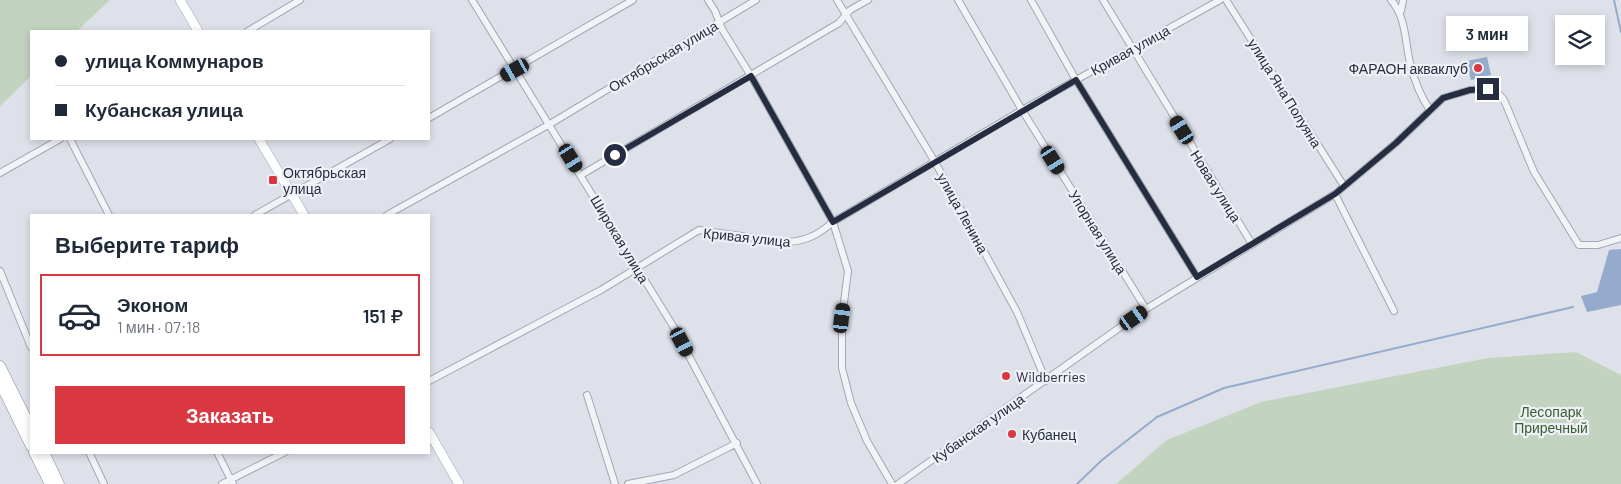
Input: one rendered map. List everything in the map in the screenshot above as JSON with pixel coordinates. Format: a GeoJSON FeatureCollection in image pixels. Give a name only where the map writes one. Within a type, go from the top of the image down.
{"type":"FeatureCollection","features":[{"type":"Feature","properties":{"kind":"highway"},"geometry":{"type":"LineString","coordinates":[[0,366],[30,426]]}},
{"type":"Feature","properties":{"kind":"highway"},"geometry":{"type":"LineString","coordinates":[[0,383],[30,444]]}},
{"type":"Feature","properties":{"kind":"highway"},"geometry":{"type":"LineString","coordinates":[[35,454],[50,484]]}},
{"type":"Feature","properties":{"kind":"highway"},"geometry":{"type":"LineString","coordinates":[[45,454],[59,484]]}},
{"type":"Feature","properties":{"kind":"main road"},"geometry":{"type":"LineString","coordinates":[[180,0],[197,30]]}},
{"type":"Feature","properties":{"kind":"main road"},"geometry":{"type":"LineString","coordinates":[[260,140],[303,214]]}},
{"type":"Feature","properties":{"kind":"main road"},"geometry":{"type":"LineString","coordinates":[[430,434],[459,484]]}},
{"type":"Feature","properties":{"kind":"street"},"geometry":{"type":"LineString","coordinates":[[250,30],[300,0]]}},
{"type":"Feature","properties":{"kind":"street","name":"Широкая улица"},"geometry":{"type":"LineString","coordinates":[[472,0],[673,326],[737,443],[757,484]]}},
{"type":"Feature","properties":{"kind":"street"},"geometry":{"type":"LineString","coordinates":[[430,117],[515,70],[633,0]]}},
{"type":"Feature","properties":{"kind":"street"},"geometry":{"type":"LineString","coordinates":[[708,0],[722,29],[751,76],[833,222],[848,271],[842,318],[842,368],[851,403],[860,426],[892,484]]}},
{"type":"Feature","properties":{"kind":"street","name":"Октябрьская улица"},"geometry":{"type":"LineString","coordinates":[[389,214],[550,124],[756,0]]}},
{"type":"Feature","properties":{"kind":"street","name":"улица Ленина"},"geometry":{"type":"LineString","coordinates":[[837,0],[935,162],[1017,312],[1046,381]]}},
{"type":"Feature","properties":{"kind":"street"},"geometry":{"type":"LineString","coordinates":[[581,175],[839,23],[856,6],[868,0]]}},
{"type":"Feature","properties":{"kind":"street","name":"Упорная улица"},"geometry":{"type":"LineString","coordinates":[[958,0],[1022,110],[1146,310]]}},
{"type":"Feature","properties":{"kind":"street"},"geometry":{"type":"LineString","coordinates":[[1031,0],[1076,80],[1197,277]]}},
{"type":"Feature","properties":{"kind":"street","name":"Новая улица"},"geometry":{"type":"LineString","coordinates":[[1103,0],[1131,49],[1252,244]]}},
{"type":"Feature","properties":{"kind":"street","name":"Кривая улица"},"geometry":{"type":"LineString","coordinates":[[430,380],[601,290],[699,230],[798,242],[810,238],[833,222],[1022,110],[1220,0]]}},
{"type":"Feature","properties":{"kind":"street","name":"улица Яна Полуяна"},"geometry":{"type":"LineString","coordinates":[[1226,0],[1344,186]]}},
{"type":"Feature","properties":{"kind":"street"},"geometry":{"type":"LineString","coordinates":[[1391,0],[1400,11]]}},
{"type":"Feature","properties":{"kind":"street"},"geometry":{"type":"LineString","coordinates":[[1403,0],[1400,11],[1411,65],[1422,98],[1430,110]]}},
{"type":"Feature","properties":{"kind":"street","name":"Кубанская улица"},"geometry":{"type":"LineString","coordinates":[[898,484],[1146,310],[1335,194],[1396,143],[1443,98],[1470,90],[1488,89],[1498,93],[1504,100],[1534,172],[1580,245],[1598,245],[1621,238]]}},
{"type":"Feature","properties":{"kind":"street"},"geometry":{"type":"LineString","coordinates":[[0,173],[58,140]]}},
{"type":"Feature","properties":{"kind":"street"},"geometry":{"type":"LineString","coordinates":[[71,140],[108,214]]}},
{"type":"Feature","properties":{"kind":"street"},"geometry":{"type":"LineString","coordinates":[[257,214],[388,140]]}},
{"type":"Feature","properties":{"kind":"street"},"geometry":{"type":"LineString","coordinates":[[1335,194],[1394,310]]}},
{"type":"Feature","properties":{"kind":"street"},"geometry":{"type":"LineString","coordinates":[[0,271],[30,345]]}},
{"type":"Feature","properties":{"kind":"street"},"geometry":{"type":"LineString","coordinates":[[587,395],[615,484]]}},
{"type":"Feature","properties":{"kind":"street"},"geometry":{"type":"LineString","coordinates":[[628,484],[674,475],[737,443]]}},
{"type":"Feature","properties":{"kind":"street"},"geometry":{"type":"LineString","coordinates":[[90,454],[104,484]]}},
{"type":"Feature","properties":{"kind":"street"},"geometry":{"type":"LineString","coordinates":[[218,454],[232,482]]}},
{"type":"Feature","properties":{"kind":"street"},"geometry":{"type":"LineString","coordinates":[[222,484],[232,482],[281,454]]}},
{"type":"Feature","properties":{"kind":"green space"},"geometry":{"type":"Polygon","coordinates":[[[0,0],[110,0],[78,30],[30,30],[30,77],[0,106],[0,0]]]}},
{"type":"Feature","properties":{"kind":"green space","name":"Лесопарк Приречный"},"geometry":{"type":"Polygon","coordinates":[[[1576,352],[1621,375],[1621,484],[1116,484],[1167,440],[1261,402],[1488,358],[1576,352]]]}},
{"type":"Feature","properties":{"kind":"water","name":"ФАРАОН акваклуб"},"geometry":{"type":"Polygon","coordinates":[[[1487,57],[1491,75],[1471,80],[1466,61],[1487,57]]]}},
{"type":"Feature","properties":{"kind":"water"},"geometry":{"type":"Polygon","coordinates":[[[1621,249],[1621,305],[1587,312],[1581,296],[1597,292],[1609,250],[1621,249]]]}},
{"type":"Feature","properties":{"kind":"waterway"},"geometry":{"type":"LineString","coordinates":[[1614,0],[1621,32]]}},
{"type":"Feature","properties":{"kind":"waterway"},"geometry":{"type":"LineString","coordinates":[[1077,484],[1102,460],[1157,417],[1224,388],[1573,307]]}},
{"type":"Feature","properties":{"kind":"place","name":"ФАРАОН акваклуб"},"geometry":{"type":"Point","coordinates":[1478,68]}},
{"type":"Feature","properties":{"kind":"place","name":"Октябрьская улица"},"geometry":{"type":"Point","coordinates":[273,180]}},
{"type":"Feature","properties":{"kind":"place","name":"Wildberries"},"geometry":{"type":"Point","coordinates":[1006,376]}},
{"type":"Feature","properties":{"kind":"place","name":"Кубанец"},"geometry":{"type":"Point","coordinates":[1012,434]}},
{"type":"Feature","properties":{"kind":"route"},"geometry":{"type":"LineString","coordinates":[[615,155],[751,76],[833,222],[1076,80],[1197,277],[1335,194],[1396,143],[1443,98],[1470,90],[1488,89]]}}]}
